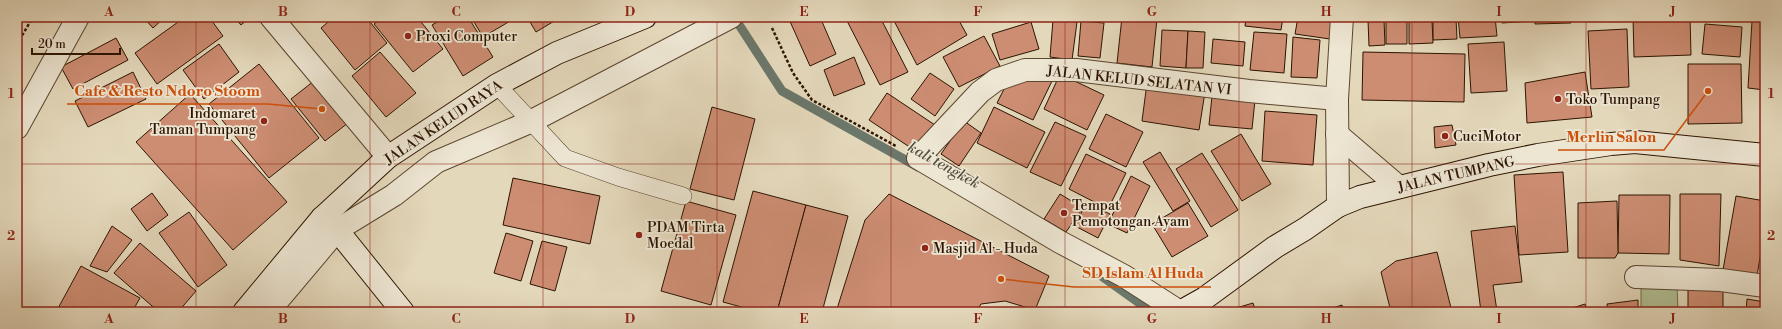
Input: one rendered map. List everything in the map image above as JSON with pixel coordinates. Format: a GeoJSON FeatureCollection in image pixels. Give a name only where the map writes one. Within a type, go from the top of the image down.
{"type":"FeatureCollection","features":[{"type":"Feature","properties":{"kind":"street"},"geometry":{"type":"LineString","coordinates":[[17,128],[78,17]]}},
{"type":"Feature","properties":{"kind":"street"},"geometry":{"type":"LineString","coordinates":[[271,17],[388,156]]}},
{"type":"Feature","properties":{"kind":"street","name":"JALAN KELUD RAYA"},"geometry":{"type":"LineString","coordinates":[[244,312],[330,224],[388,156],[497,85],[557,53],[645,17]]}},
{"type":"Feature","properties":{"kind":"street"},"geometry":{"type":"LineString","coordinates":[[268,312],[330,224],[394,195],[436,162],[530,122],[731,17]]}},
{"type":"Feature","properties":{"kind":"street"},"geometry":{"type":"LineString","coordinates":[[1338,206],[1337,99],[1342,17]]}},
{"type":"Feature","properties":{"kind":"street","name":"JALAN KELUD SELATAN VI"},"geometry":{"type":"LineString","coordinates":[[918,158],[980,92],[996,80],[1026,70],[1076,70],[1249,91],[1337,99]]}},
{"type":"Feature","properties":{"kind":"street"},"geometry":{"type":"LineString","coordinates":[[1337,134],[1398,187]]}},
{"type":"Feature","properties":{"kind":"street","name":"JALAN TUMPANG"},"geometry":{"type":"LineString","coordinates":[[1180,312],[1208,305],[1275,247],[1305,229],[1338,206],[1360,197],[1531,156],[1611,144],[1635,142],[1765,155]]}},
{"type":"Feature","properties":{"kind":"street"},"geometry":{"type":"LineString","coordinates":[[918,158],[1060,242],[1124,276],[1180,312]]}},
{"type":"Feature","properties":{"kind":"street"},"geometry":{"type":"LineString","coordinates":[[330,224],[403,312]]}},
{"type":"Feature","properties":{"kind":"street"},"geometry":{"type":"LineString","coordinates":[[1636,277],[1721,280],[1765,286]]}},
{"type":"Feature","properties":{"kind":"lane"},"geometry":{"type":"LineString","coordinates":[[497,85],[565,158],[618,177],[683,196]]}},
{"type":"Feature","properties":{"kind":"path"},"geometry":{"type":"LineString","coordinates":[[17,44],[33,17]]}},
{"type":"Feature","properties":{"kind":"path"},"geometry":{"type":"LineString","coordinates":[[772,28],[793,73],[812,100],[918,158]]}},
{"type":"Feature","properties":{"kind":"green space"},"geometry":{"type":"Polygon","coordinates":[[[1677,285],[1678,312],[1641,312],[1641,286],[1677,285]]]}},
{"type":"Feature","properties":{"kind":"building"},"geometry":{"type":"Polygon","coordinates":[[[143,17],[165,17],[153,28],[143,17]]]}},
{"type":"Feature","properties":{"kind":"building"},"geometry":{"type":"Polygon","coordinates":[[[185,17],[209,17],[223,36],[157,84],[135,53],[185,17]]]}},
{"type":"Feature","properties":{"kind":"building"},"geometry":{"type":"Polygon","coordinates":[[[234,17],[250,17],[241,25],[234,17]]]}},
{"type":"Feature","properties":{"kind":"building"},"geometry":{"type":"Polygon","coordinates":[[[334,17],[366,17],[387,43],[355,70],[321,28],[334,17]]]}},
{"type":"Feature","properties":{"kind":"building","name":"Proxi Computer"},"geometry":{"type":"Polygon","coordinates":[[[383,17],[417,17],[443,49],[413,72],[374,24],[383,17]]]}},
{"type":"Feature","properties":{"kind":"building"},"geometry":{"type":"Polygon","coordinates":[[[446,17],[468,17],[493,57],[463,76],[432,25],[446,17]]]}},
{"type":"Feature","properties":{"kind":"building"},"geometry":{"type":"Polygon","coordinates":[[[471,17],[517,17],[483,37],[471,17]]]}},
{"type":"Feature","properties":{"kind":"building"},"geometry":{"type":"Polygon","coordinates":[[[527,17],[561,17],[536,32],[527,17]]]}},
{"type":"Feature","properties":{"kind":"building"},"geometry":{"type":"Polygon","coordinates":[[[788,17],[820,17],[836,54],[810,66],[788,17]]]}},
{"type":"Feature","properties":{"kind":"building"},"geometry":{"type":"Polygon","coordinates":[[[845,17],[880,17],[908,72],[880,85],[845,17]]]}},
{"type":"Feature","properties":{"kind":"building"},"geometry":{"type":"Polygon","coordinates":[[[892,17],[957,17],[967,35],[917,65],[892,17]]]}},
{"type":"Feature","properties":{"kind":"building"},"geometry":{"type":"Polygon","coordinates":[[[1122,17],[1157,19],[1152,67],[1117,63],[1122,17]]]}},
{"type":"Feature","properties":{"kind":"building"},"geometry":{"type":"Polygon","coordinates":[[[1246,17],[1283,17],[1281,30],[1245,26],[1246,17]]]}},
{"type":"Feature","properties":{"kind":"building"},"geometry":{"type":"Polygon","coordinates":[[[1298,17],[1332,17],[1330,39],[1295,34],[1298,17]]]}},
{"type":"Feature","properties":{"kind":"building"},"geometry":{"type":"Polygon","coordinates":[[[1380,17],[1444,17],[1380,19],[1380,17]]]}},
{"type":"Feature","properties":{"kind":"building"},"geometry":{"type":"Polygon","coordinates":[[[1458,17],[1495,17],[1497,36],[1460,38],[1458,17]]]}},
{"type":"Feature","properties":{"kind":"building"},"geometry":{"type":"Polygon","coordinates":[[[1502,17],[1532,17],[1532,21],[1502,23],[1502,17]]]}},
{"type":"Feature","properties":{"kind":"building"},"geometry":{"type":"Polygon","coordinates":[[[1535,17],[1571,17],[1571,23],[1535,24],[1535,17]]]}},
{"type":"Feature","properties":{"kind":"building"},"geometry":{"type":"Polygon","coordinates":[[[1574,17],[1590,17],[1590,21],[1574,21],[1574,17]]]}},
{"type":"Feature","properties":{"kind":"building"},"geometry":{"type":"Polygon","coordinates":[[[1633,17],[1690,17],[1691,55],[1634,57],[1633,17]]]}},
{"type":"Feature","properties":{"kind":"building"},"geometry":{"type":"Polygon","coordinates":[[[1456,18],[1457,39],[1433,40],[1433,19],[1456,18]]]}},
{"type":"Feature","properties":{"kind":"building"},"geometry":{"type":"Polygon","coordinates":[[[1384,19],[1385,45],[1369,46],[1368,20],[1384,19]]]}},
{"type":"Feature","properties":{"kind":"building"},"geometry":{"type":"Polygon","coordinates":[[[1053,20],[1077,22],[1072,60],[1050,57],[1053,20]]]}},
{"type":"Feature","properties":{"kind":"building"},"geometry":{"type":"Polygon","coordinates":[[[1407,20],[1407,44],[1386,44],[1386,21],[1407,20]]]}},
{"type":"Feature","properties":{"kind":"building"},"geometry":{"type":"Polygon","coordinates":[[[1432,20],[1433,43],[1409,44],[1409,21],[1432,20]]]}},
{"type":"Feature","properties":{"kind":"building"},"geometry":{"type":"Polygon","coordinates":[[[1081,21],[1104,23],[1100,58],[1078,56],[1081,21]]]}},
{"type":"Feature","properties":{"kind":"building"},"geometry":{"type":"Polygon","coordinates":[[[1752,21],[1765,22],[1765,90],[1748,88],[1752,21]]]}},
{"type":"Feature","properties":{"kind":"building"},"geometry":{"type":"Polygon","coordinates":[[[1031,22],[1039,49],[1000,60],[992,34],[1031,22]]]}},
{"type":"Feature","properties":{"kind":"building"},"geometry":{"type":"Polygon","coordinates":[[[1705,24],[1742,27],[1740,57],[1702,54],[1705,24]]]}},
{"type":"Feature","properties":{"kind":"building"},"geometry":{"type":"Polygon","coordinates":[[[1627,29],[1629,87],[1591,89],[1588,31],[1627,29]]]}},
{"type":"Feature","properties":{"kind":"building"},"geometry":{"type":"Polygon","coordinates":[[[1162,30],[1188,31],[1186,68],[1160,66],[1162,30]]]}},
{"type":"Feature","properties":{"kind":"building"},"geometry":{"type":"Polygon","coordinates":[[[1188,31],[1205,32],[1203,68],[1186,68],[1188,31]]]}},
{"type":"Feature","properties":{"kind":"building"},"geometry":{"type":"Polygon","coordinates":[[[1254,32],[1287,34],[1284,73],[1250,70],[1254,32]]]}},
{"type":"Feature","properties":{"kind":"building"},"geometry":{"type":"Polygon","coordinates":[[[984,36],[1000,66],[959,87],[943,57],[984,36]]]}},
{"type":"Feature","properties":{"kind":"building"},"geometry":{"type":"Polygon","coordinates":[[[1293,37],[1320,40],[1317,78],[1291,77],[1293,37]]]}},
{"type":"Feature","properties":{"kind":"building"},"geometry":{"type":"Polygon","coordinates":[[[116,38],[128,60],[73,89],[61,67],[116,38]]]}},
{"type":"Feature","properties":{"kind":"building"},"geometry":{"type":"Polygon","coordinates":[[[1213,39],[1245,42],[1243,66],[1211,63],[1213,39]]]}},
{"type":"Feature","properties":{"kind":"building"},"geometry":{"type":"Polygon","coordinates":[[[1504,42],[1507,91],[1471,93],[1468,44],[1504,42]]]}},
{"type":"Feature","properties":{"kind":"building"},"geometry":{"type":"Polygon","coordinates":[[[219,44],[239,72],[204,99],[183,70],[219,44]]]}},
{"type":"Feature","properties":{"kind":"building"},"geometry":{"type":"Polygon","coordinates":[[[380,52],[416,93],[386,117],[352,76],[380,52]]]}},
{"type":"Feature","properties":{"kind":"building"},"geometry":{"type":"Polygon","coordinates":[[[1363,52],[1465,54],[1464,102],[1362,100],[1363,52]]]}},
{"type":"Feature","properties":{"kind":"building"},"geometry":{"type":"Polygon","coordinates":[[[854,57],[865,84],[834,96],[824,70],[854,57]]]}},
{"type":"Feature","properties":{"kind":"building","name":"Indomaret Taman Tumpang"},"geometry":{"type":"Polygon","coordinates":[[[259,64],[319,138],[269,178],[209,104],[259,64]]]}},
{"type":"Feature","properties":{"kind":"building"},"geometry":{"type":"Polygon","coordinates":[[[1688,64],[1741,64],[1742,123],[1688,124],[1688,64]]]}},
{"type":"Feature","properties":{"kind":"building"},"geometry":{"type":"Polygon","coordinates":[[[133,72],[146,99],[88,127],[75,101],[133,72]]]}},
{"type":"Feature","properties":{"kind":"building"},"geometry":{"type":"Polygon","coordinates":[[[1585,72],[1592,117],[1527,123],[1525,83],[1585,72]]]}},
{"type":"Feature","properties":{"kind":"building"},"geometry":{"type":"Polygon","coordinates":[[[930,73],[954,89],[935,116],[911,99],[930,73]]]}},
{"type":"Feature","properties":{"kind":"building"},"geometry":{"type":"Polygon","coordinates":[[[1060,74],[1104,95],[1087,130],[1044,109],[1060,74]]]}},
{"type":"Feature","properties":{"kind":"building"},"geometry":{"type":"Polygon","coordinates":[[[319,77],[353,119],[325,141],[291,99],[319,77]]]}},
{"type":"Feature","properties":{"kind":"building"},"geometry":{"type":"Polygon","coordinates":[[[1053,79],[1033,120],[997,103],[1007,83],[1053,79]]]}},
{"type":"Feature","properties":{"kind":"building"},"geometry":{"type":"Polygon","coordinates":[[[1147,83],[1205,92],[1199,130],[1142,121],[1147,83]]]}},
{"type":"Feature","properties":{"kind":"building"},"geometry":{"type":"Polygon","coordinates":[[[887,93],[935,125],[917,152],[869,120],[887,93]]]}},
{"type":"Feature","properties":{"kind":"building"},"geometry":{"type":"Polygon","coordinates":[[[190,94],[287,202],[233,250],[136,142],[190,94]]]}},
{"type":"Feature","properties":{"kind":"building"},"geometry":{"type":"Polygon","coordinates":[[[1212,96],[1255,100],[1252,129],[1209,125],[1212,96]]]}},
{"type":"Feature","properties":{"kind":"building"},"geometry":{"type":"Polygon","coordinates":[[[712,107],[755,119],[734,200],[690,189],[712,107]]]}},
{"type":"Feature","properties":{"kind":"building"},"geometry":{"type":"Polygon","coordinates":[[[994,107],[1045,132],[1027,168],[977,143],[994,107]]]}},
{"type":"Feature","properties":{"kind":"building"},"geometry":{"type":"Polygon","coordinates":[[[1265,111],[1317,115],[1313,165],[1262,161],[1265,111]]]}},
{"type":"Feature","properties":{"kind":"building"},"geometry":{"type":"Polygon","coordinates":[[[1106,114],[1143,132],[1126,167],[1089,149],[1106,114]]]}},
{"type":"Feature","properties":{"kind":"building"},"geometry":{"type":"Polygon","coordinates":[[[964,121],[981,133],[959,166],[941,154],[964,121]]]}},
{"type":"Feature","properties":{"kind":"building"},"geometry":{"type":"Polygon","coordinates":[[[1055,122],[1086,136],[1061,186],[1030,172],[1055,122]]]}},
{"type":"Feature","properties":{"kind":"building","name":"CuciMotor"},"geometry":{"type":"Polygon","coordinates":[[[1452,125],[1456,145],[1435,148],[1434,127],[1452,125]]]}},
{"type":"Feature","properties":{"kind":"building"},"geometry":{"type":"Polygon","coordinates":[[[1241,134],[1271,184],[1242,201],[1211,151],[1241,134]]]}},
{"type":"Feature","properties":{"kind":"building"},"geometry":{"type":"Polygon","coordinates":[[[1160,152],[1190,201],[1173,211],[1143,162],[1160,152]]]}},
{"type":"Feature","properties":{"kind":"building"},"geometry":{"type":"Polygon","coordinates":[[[1202,153],[1238,210],[1211,227],[1176,169],[1202,153]]]}},
{"type":"Feature","properties":{"kind":"building"},"geometry":{"type":"Polygon","coordinates":[[[1086,154],[1126,173],[1108,209],[1069,189],[1086,154]]]}},
{"type":"Feature","properties":{"kind":"building"},"geometry":{"type":"Polygon","coordinates":[[[1563,172],[1568,252],[1519,255],[1514,175],[1563,172]]]}},
{"type":"Feature","properties":{"kind":"building"},"geometry":{"type":"Polygon","coordinates":[[[1131,176],[1150,186],[1127,233],[1108,224],[1131,176]]]}},
{"type":"Feature","properties":{"kind":"building"},"geometry":{"type":"Polygon","coordinates":[[[513,178],[600,196],[590,244],[503,225],[513,178]]]}},
{"type":"Feature","properties":{"kind":"building"},"geometry":{"type":"Polygon","coordinates":[[[753,191],[806,205],[777,312],[760,312],[723,302],[753,191]]]}},
{"type":"Feature","properties":{"kind":"building"},"geometry":{"type":"Polygon","coordinates":[[[152,193],[168,215],[147,231],[131,209],[152,193]]]}},
{"type":"Feature","properties":{"kind":"building","name":"Masjid Al - Huda"},"geometry":{"type":"Polygon","coordinates":[[[889,194],[1049,276],[1035,310],[1005,301],[981,304],[976,312],[836,312],[865,220],[889,194]]]}},
{"type":"Feature","properties":{"kind":"building","name":"Tempat Pemotongan Ayam"},"geometry":{"type":"Polygon","coordinates":[[[1060,194],[1083,208],[1066,232],[1044,219],[1060,194]]]}},
{"type":"Feature","properties":{"kind":"building"},"geometry":{"type":"Polygon","coordinates":[[[1680,194],[1721,194],[1719,266],[1680,260],[1680,194]]]}},
{"type":"Feature","properties":{"kind":"building"},"geometry":{"type":"Polygon","coordinates":[[[1619,195],[1670,195],[1669,254],[1618,253],[1619,195]]]}},
{"type":"Feature","properties":{"kind":"building"},"geometry":{"type":"Polygon","coordinates":[[[1736,196],[1765,201],[1765,226],[1757,276],[1723,270],[1736,196]]]}},
{"type":"Feature","properties":{"kind":"building"},"geometry":{"type":"Polygon","coordinates":[[[686,201],[736,215],[711,305],[661,291],[686,201]]]}},
{"type":"Feature","properties":{"kind":"building"},"geometry":{"type":"Polygon","coordinates":[[[1617,201],[1618,253],[1615,258],[1578,258],[1578,203],[1617,201]]]}},
{"type":"Feature","properties":{"kind":"building"},"geometry":{"type":"Polygon","coordinates":[[[1086,203],[1110,214],[1098,238],[1075,226],[1086,203]]]}},
{"type":"Feature","properties":{"kind":"building"},"geometry":{"type":"Polygon","coordinates":[[[1188,203],[1208,236],[1172,257],[1152,224],[1188,203]]]}},
{"type":"Feature","properties":{"kind":"building"},"geometry":{"type":"Polygon","coordinates":[[[806,205],[848,216],[822,312],[777,312],[806,205]]]}},
{"type":"Feature","properties":{"kind":"building"},"geometry":{"type":"Polygon","coordinates":[[[189,212],[227,265],[198,287],[159,233],[189,212]]]}},
{"type":"Feature","properties":{"kind":"building"},"geometry":{"type":"Polygon","coordinates":[[[112,226],[132,240],[107,272],[90,266],[112,226]]]}},
{"type":"Feature","properties":{"kind":"building"},"geometry":{"type":"Polygon","coordinates":[[[1515,226],[1522,282],[1493,285],[1497,311],[1481,312],[1471,231],[1515,226]]]}},
{"type":"Feature","properties":{"kind":"building"},"geometry":{"type":"Polygon","coordinates":[[[506,233],[533,241],[521,281],[494,273],[506,233]]]}},
{"type":"Feature","properties":{"kind":"building"},"geometry":{"type":"Polygon","coordinates":[[[542,241],[567,247],[555,291],[530,284],[542,241]]]}},
{"type":"Feature","properties":{"kind":"building"},"geometry":{"type":"Polygon","coordinates":[[[140,243],[196,291],[178,312],[159,312],[114,273],[140,243]]]}},
{"type":"Feature","properties":{"kind":"building"},"geometry":{"type":"Polygon","coordinates":[[[1437,252],[1452,312],[1391,312],[1381,272],[1396,261],[1437,252]]]}},
{"type":"Feature","properties":{"kind":"building"},"geometry":{"type":"Polygon","coordinates":[[[81,266],[140,298],[132,312],[56,312],[81,266]]]}},
{"type":"Feature","properties":{"kind":"building"},"geometry":{"type":"Polygon","coordinates":[[[1688,286],[1723,288],[1723,312],[1688,312],[1688,286]]]}},
{"type":"Feature","properties":{"kind":"building"},"geometry":{"type":"Polygon","coordinates":[[[1747,299],[1765,302],[1765,312],[1746,312],[1747,299]]]}},
{"type":"Feature","properties":{"kind":"building"},"geometry":{"type":"Polygon","coordinates":[[[1638,300],[1638,312],[1608,312],[1607,304],[1638,300]]]}},
{"type":"Feature","properties":{"kind":"building"},"geometry":{"type":"Polygon","coordinates":[[[1253,303],[1256,312],[1226,312],[1226,311],[1253,303]]]}},
{"type":"Feature","properties":{"kind":"building"},"geometry":{"type":"Polygon","coordinates":[[[1585,304],[1587,312],[1560,312],[1585,304]]]}},
{"type":"Feature","properties":{"kind":"building"},"geometry":{"type":"Polygon","coordinates":[[[1342,305],[1344,312],[1320,312],[1342,305]]]}},
{"type":"Feature","properties":{"kind":"building"},"geometry":{"type":"Polygon","coordinates":[[[522,309],[532,312],[521,312],[522,309]]]}},
{"type":"Feature","properties":{"kind":"waterway","name":"kali tengkek"},"geometry":{"type":"LineString","coordinates":[[734,17],[782,91],[918,167]]}},
{"type":"Feature","properties":{"kind":"waterway","name":"kali tengkek"},"geometry":{"type":"LineString","coordinates":[[1096,272],[1152,312]]}},
{"type":"Feature","properties":{"kind":"place","name":"Proxi Computer"},"geometry":{"type":"Point","coordinates":[408,36]}},
{"type":"Feature","properties":{"kind":"place","name":"Merlin Salon"},"geometry":{"type":"Point","coordinates":[1708,91]}},
{"type":"Feature","properties":{"kind":"place","name":"Toko Tumpang"},"geometry":{"type":"Point","coordinates":[1558,99]}},
{"type":"Feature","properties":{"kind":"place","name":"Cafe & Resto Ndoro Stoom"},"geometry":{"type":"Point","coordinates":[322,109]}},
{"type":"Feature","properties":{"kind":"place","name":"Indomaret Taman Tumpang"},"geometry":{"type":"Point","coordinates":[264,121]}},
{"type":"Feature","properties":{"kind":"place","name":"CuciMotor"},"geometry":{"type":"Point","coordinates":[1445,136]}},
{"type":"Feature","properties":{"kind":"place","name":"Tempat Pemotongan Ayam"},"geometry":{"type":"Point","coordinates":[1064,213]}},
{"type":"Feature","properties":{"kind":"place","name":"PDAM Tirta Moedal"},"geometry":{"type":"Point","coordinates":[639,235]}},
{"type":"Feature","properties":{"kind":"place","name":"Masjid Al - Huda"},"geometry":{"type":"Point","coordinates":[925,248]}},
{"type":"Feature","properties":{"kind":"place","name":"SD Islam Al Huda"},"geometry":{"type":"Point","coordinates":[1001,279]}}]}
